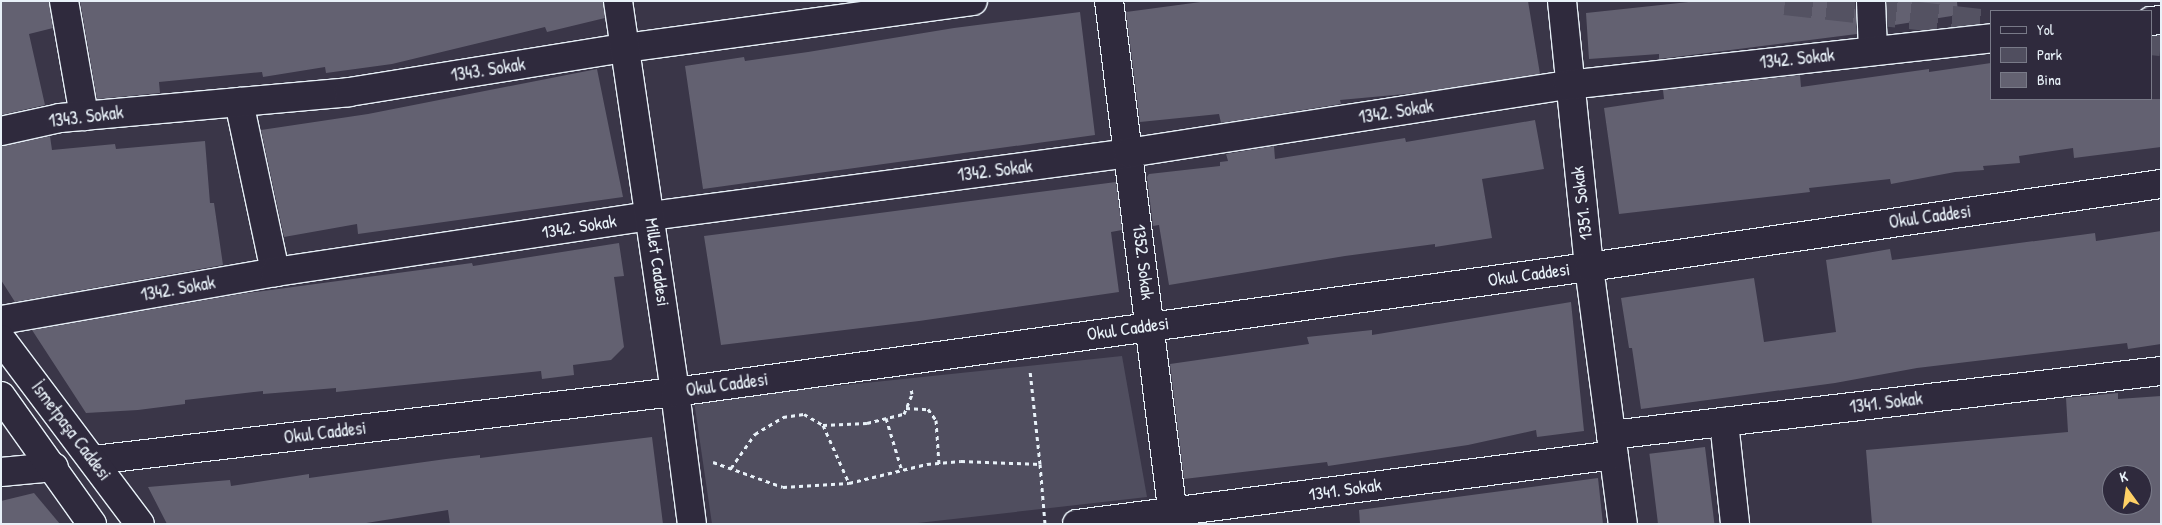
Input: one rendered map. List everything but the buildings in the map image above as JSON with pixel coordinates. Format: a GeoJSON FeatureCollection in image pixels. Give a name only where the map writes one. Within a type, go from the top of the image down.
{"type":"FeatureCollection","features":[{"type":"Feature","properties":{"kind":"street"},"geometry":{"type":"LineString","coordinates":[[64,1],[84,116]]}},
{"type":"Feature","properties":{"kind":"street","name":"Millet Caddesi"},"geometry":{"type":"LineString","coordinates":[[618,1],[676,392],[692,524]]}},
{"type":"Feature","properties":{"kind":"street","name":"1343. Sokak"},"geometry":{"type":"LineString","coordinates":[[1,131],[84,116],[349,92],[626,48],[974,1]]}},
{"type":"Feature","properties":{"kind":"street","name":"1352. Sokak"},"geometry":{"type":"LineString","coordinates":[[1109,1],[1151,325],[1173,518]]}},
{"type":"Feature","properties":{"kind":"street","name":"1351. Sokak"},"geometry":{"type":"LineString","coordinates":[[1562,1],[1568,85],[1589,267],[1623,524]]}},
{"type":"Feature","properties":{"kind":"street"},"geometry":{"type":"LineString","coordinates":[[1871,1],[1873,51]]}},
{"type":"Feature","properties":{"kind":"street","name":"1342. Sokak"},"geometry":{"type":"LineString","coordinates":[[1,320],[275,272],[650,216],[1128,153],[1568,85],[1990,38]]}},
{"type":"Feature","properties":{"kind":"street"},"geometry":{"type":"LineString","coordinates":[[239,102],[275,272]]}},
{"type":"Feature","properties":{"kind":"street","name":"Okul Caddesi"},"geometry":{"type":"LineString","coordinates":[[1,472],[676,392],[1151,325],[1589,267],[2161,184]]}},
{"type":"Feature","properties":{"kind":"street","name":"İsmetpaşa Caddesi"},"geometry":{"type":"LineString","coordinates":[[1,339],[94,460],[140,524]]}},
{"type":"Feature","properties":{"kind":"street","name":"1341. Sokak"},"geometry":{"type":"LineString","coordinates":[[1077,524],[1173,518],[1612,445],[1724,422],[2161,371]]}},
{"type":"Feature","properties":{"kind":"street","name":"İsmetpaşa Caddesi"},"geometry":{"type":"LineString","coordinates":[[1,396],[54,467],[92,524]]}},
{"type":"Feature","properties":{"kind":"street"},"geometry":{"type":"LineString","coordinates":[[1724,422],[1735,524]]}},
{"type":"Feature","properties":{"kind":"path"},"geometry":{"type":"LineString","coordinates":[[1028,343],[1045,524]]}},
{"type":"Feature","properties":{"kind":"path"},"geometry":{"type":"LineString","coordinates":[[731,468],[755,434],[783,417],[804,414],[823,425],[867,423],[904,414],[912,394],[905,360]]}},
{"type":"Feature","properties":{"kind":"path"},"geometry":{"type":"LineString","coordinates":[[906,408],[928,409],[936,420],[939,464]]}},
{"type":"Feature","properties":{"kind":"path"},"geometry":{"type":"LineString","coordinates":[[886,418],[902,471]]}},
{"type":"Feature","properties":{"kind":"path"},"geometry":{"type":"LineString","coordinates":[[823,425],[849,483]]}},
{"type":"Feature","properties":{"kind":"path"},"geometry":{"type":"LineString","coordinates":[[682,450],[783,487],[849,483],[939,464],[1040,464]]}},
{"type":"Feature","properties":{"kind":"green space"},"geometry":{"type":"Polygon","coordinates":[[[1122,356],[1147,497],[909,524],[712,524],[694,401],[1122,356]]]}},
{"type":"Feature","properties":{"kind":"tunnel"},"geometry":{"type":"LineString","coordinates":[[1785,1],[1990,24]]}},
{"type":"Feature","properties":{"kind":"tunnel"},"geometry":{"type":"LineString","coordinates":[[2152,41],[2161,42]]}}]}
